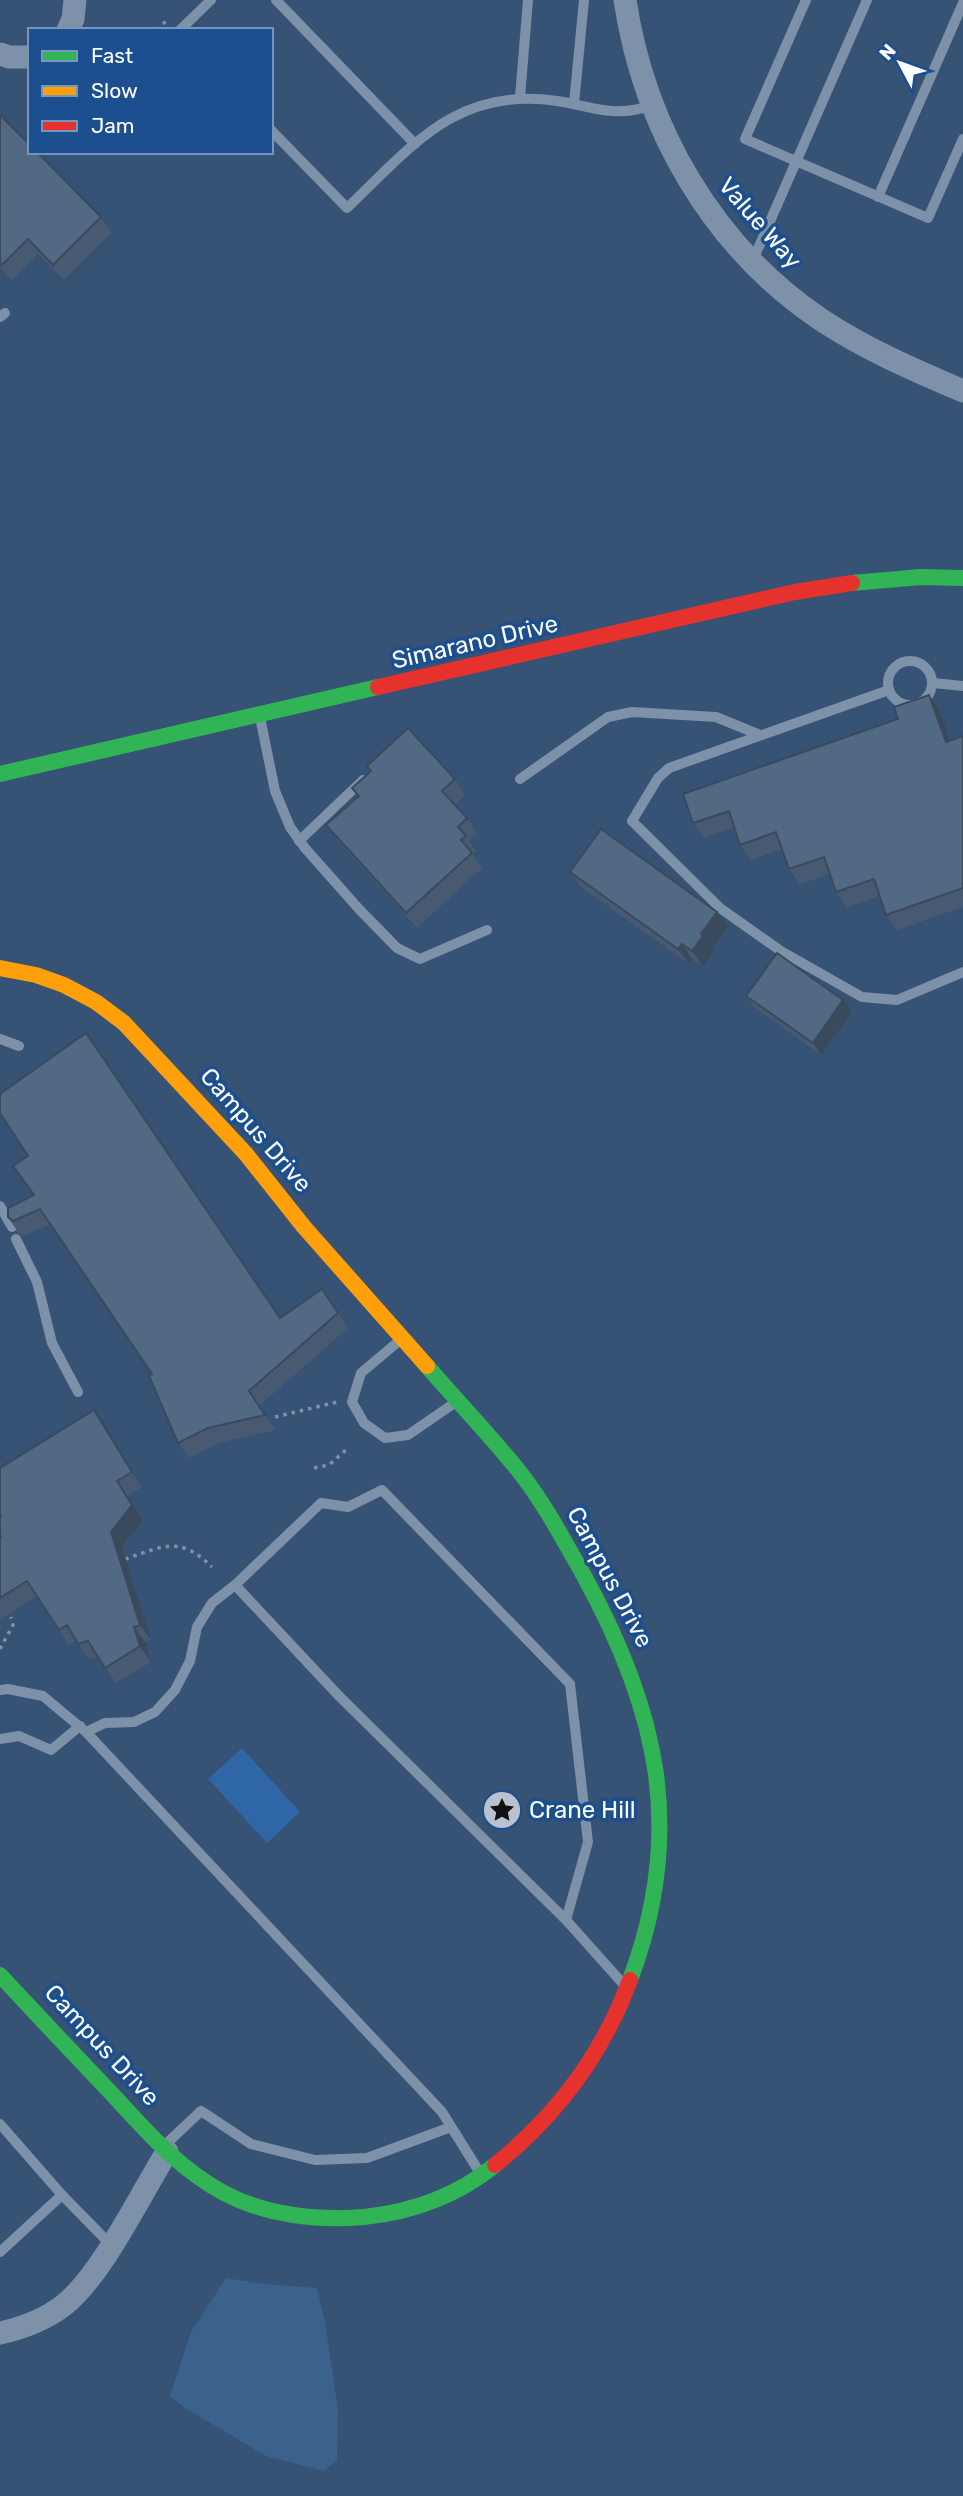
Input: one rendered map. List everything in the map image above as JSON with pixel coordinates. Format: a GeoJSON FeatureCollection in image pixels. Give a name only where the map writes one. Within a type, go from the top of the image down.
{"type":"FeatureCollection","features":[{"type":"Feature","properties":{"kind":"street"},"geometry":{"type":"LineString","coordinates":[[69,28],[75,0]]}},
{"type":"Feature","properties":{"kind":"street","name":"Value Way"},"geometry":{"type":"LineString","coordinates":[[625,0],[635,55],[651,105],[673,153],[723,227],[752,260],[805,308],[842,333],[887,357],[963,391]]}},
{"type":"Feature","properties":{"kind":"street"},"geometry":{"type":"LineString","coordinates":[[0,54],[28,57]]}},
{"type":"Feature","properties":{"kind":"street","name":"Simarano Drive"},"geometry":{"type":"LineString","coordinates":[[0,774],[823,587],[892,578],[963,578]]}},
{"type":"Feature","properties":{"kind":"street","name":"Campus Drive"},"geometry":{"type":"LineString","coordinates":[[0,968],[36,975],[64,985],[96,1002],[124,1023],[246,1154],[304,1227],[520,1472],[604,1611],[629,1669],[647,1723],[658,1785],[661,1837],[654,1897],[638,1960],[612,2023],[582,2074],[514,2150],[482,2175],[439,2199],[388,2214],[352,2219],[306,2217],[262,2207],[222,2192],[165,2150],[0,1975]]}},
{"type":"Feature","properties":{"kind":"street"},"geometry":{"type":"LineString","coordinates":[[0,2333],[27,2326],[53,2313],[81,2288],[111,2245],[165,2150]]}},
{"type":"Feature","properties":{"kind":"lane"},"geometry":{"type":"LineString","coordinates":[[182,28],[211,0]]}},
{"type":"Feature","properties":{"kind":"lane"},"geometry":{"type":"LineString","coordinates":[[276,0],[415,144]]}},
{"type":"Feature","properties":{"kind":"lane"},"geometry":{"type":"LineString","coordinates":[[520,97],[528,0]]}},
{"type":"Feature","properties":{"kind":"lane"},"geometry":{"type":"LineString","coordinates":[[574,104],[584,0]]}},
{"type":"Feature","properties":{"kind":"lane"},"geometry":{"type":"LineString","coordinates":[[806,0],[745,139],[928,218],[963,139]]}},
{"type":"Feature","properties":{"kind":"lane"},"geometry":{"type":"LineString","coordinates":[[752,260],[867,0]]}},
{"type":"Feature","properties":{"kind":"lane"},"geometry":{"type":"LineString","coordinates":[[878,197],[963,3]]}},
{"type":"Feature","properties":{"kind":"lane"},"geometry":{"type":"LineString","coordinates":[[273,132],[347,208],[435,128],[470,109],[495,100],[520,97],[616,113],[651,105]]}},
{"type":"Feature","properties":{"kind":"lane"},"geometry":{"type":"LineString","coordinates":[[907,660],[925,666],[933,683],[927,698],[914,705],[898,702],[889,690],[888,682],[896,665],[907,660]]}},
{"type":"Feature","properties":{"kind":"lane"},"geometry":{"type":"LineString","coordinates":[[933,683],[963,686]]}},
{"type":"Feature","properties":{"kind":"lane"},"geometry":{"type":"LineString","coordinates":[[889,690],[669,768],[658,778],[632,821],[720,908],[781,951],[862,997],[897,1000],[963,972]]}},
{"type":"Feature","properties":{"kind":"lane"},"geometry":{"type":"LineString","coordinates":[[520,779],[608,717],[632,712],[716,717],[760,735]]}},
{"type":"Feature","properties":{"kind":"lane"},"geometry":{"type":"LineString","coordinates":[[260,714],[281,810],[299,841],[397,948],[420,959],[487,930]]}},
{"type":"Feature","properties":{"kind":"lane"},"geometry":{"type":"LineString","coordinates":[[299,841],[364,778]]}},
{"type":"Feature","properties":{"kind":"lane"},"geometry":{"type":"LineString","coordinates":[[0,1039],[19,1046]]}},
{"type":"Feature","properties":{"kind":"lane"},"geometry":{"type":"LineString","coordinates":[[0,1206],[12,1227]]}},
{"type":"Feature","properties":{"kind":"lane"},"geometry":{"type":"LineString","coordinates":[[16,1239],[37,1282],[52,1343],[78,1392]]}},
{"type":"Feature","properties":{"kind":"lane"},"geometry":{"type":"LineString","coordinates":[[401,1339],[361,1373],[352,1402],[364,1423],[385,1437],[408,1434],[458,1401]]}},
{"type":"Feature","properties":{"kind":"lane"},"geometry":{"type":"LineString","coordinates":[[0,1739],[19,1736],[51,1750],[83,1729],[105,1723],[134,1722],[155,1712],[175,1690],[190,1661],[197,1627],[212,1603],[235,1585],[321,1503],[348,1507],[382,1490],[570,1684],[588,1842],[566,1920]]}},
{"type":"Feature","properties":{"kind":"lane"},"geometry":{"type":"LineString","coordinates":[[235,1585],[340,1696],[566,1920],[626,1988]]}},
{"type":"Feature","properties":{"kind":"lane"},"geometry":{"type":"LineString","coordinates":[[0,1690],[43,1696],[83,1729],[442,2112],[482,2175]]}},
{"type":"Feature","properties":{"kind":"lane"},"geometry":{"type":"LineString","coordinates":[[165,2150],[201,2111],[251,2144],[315,2160],[367,2158],[451,2127]]}},
{"type":"Feature","properties":{"kind":"lane"},"geometry":{"type":"LineString","coordinates":[[0,2124],[62,2195],[111,2245]]}},
{"type":"Feature","properties":{"kind":"lane"},"geometry":{"type":"LineString","coordinates":[[0,2252],[62,2195]]}},
{"type":"Feature","properties":{"kind":"path"},"geometry":{"type":"LineString","coordinates":[[275,1417],[339,1401]]}},
{"type":"Feature","properties":{"kind":"path"},"geometry":{"type":"LineString","coordinates":[[314,1468],[329,1465],[347,1449]]}},
{"type":"Feature","properties":{"kind":"path"},"geometry":{"type":"LineString","coordinates":[[125,1559],[179,1545],[200,1555],[212,1567]]}},
{"type":"Feature","properties":{"kind":"path"},"geometry":{"type":"LineString","coordinates":[[0,1649],[13,1625],[11,1618]]}},
{"type":"Feature","properties":{"kind":"shaded area"},"geometry":{"type":"Polygon","coordinates":[[[242,1748],[300,1812],[267,1843],[208,1779],[242,1748]]]}},
{"type":"Feature","properties":{"kind":"shaded area"},"geometry":{"type":"Polygon","coordinates":[[[226,2278],[317,2288],[325,2322],[338,2410],[337,2461],[324,2471],[266,2456],[185,2408],[170,2396],[191,2332],[226,2278]]]}},
{"type":"Feature","properties":{"kind":"building"},"geometry":{"type":"Polygon","coordinates":[[[0,115],[28,143],[28,154],[39,154],[101,217],[53,265],[28,239],[2,265],[0,115]]]}},
{"type":"Feature","properties":{"kind":"building"},"geometry":{"type":"Polygon","coordinates":[[[929,695],[946,742],[963,736],[963,888],[886,915],[874,879],[836,892],[824,857],[789,869],[776,832],[740,845],[729,811],[693,823],[683,794],[898,719],[894,707],[929,695]]]}},
{"type":"Feature","properties":{"kind":"building"},"geometry":{"type":"Polygon","coordinates":[[[408,728],[455,779],[442,791],[467,818],[458,827],[466,836],[461,840],[472,853],[406,913],[326,825],[359,796],[352,788],[371,771],[367,766],[408,728]]]}},
{"type":"Feature","properties":{"kind":"building"},"geometry":{"type":"Polygon","coordinates":[[[601,829],[717,912],[692,951],[682,944],[678,949],[570,872],[601,829]]]}},
{"type":"Feature","properties":{"kind":"building"},"geometry":{"type":"Polygon","coordinates":[[[777,953],[843,1000],[813,1043],[746,996],[777,953]]]}},
{"type":"Feature","properties":{"kind":"building"},"geometry":{"type":"Polygon","coordinates":[[[86,1033],[280,1318],[322,1289],[338,1313],[249,1391],[265,1415],[208,1428],[178,1443],[149,1376],[152,1374],[40,1209],[13,1221],[8,1217],[8,1208],[34,1195],[13,1166],[28,1156],[0,1113],[0,1094],[86,1033]]]}},
{"type":"Feature","properties":{"kind":"building"},"geometry":{"type":"Polygon","coordinates":[[[94,1410],[132,1472],[117,1481],[132,1505],[111,1532],[140,1625],[134,1627],[140,1646],[105,1668],[88,1641],[78,1644],[67,1625],[59,1630],[27,1581],[0,1598],[0,1468],[94,1410]]]}},
{"type":"Feature","properties":{"kind":"traffic: fast"},"geometry":{"type":"LineString","coordinates":[[852,583],[921,577],[963,578]]}},
{"type":"Feature","properties":{"kind":"traffic: fast"},"geometry":{"type":"LineString","coordinates":[[0,774],[378,687]]}},
{"type":"Feature","properties":{"kind":"traffic: fast"},"geometry":{"type":"LineString","coordinates":[[427,1366],[536,1494],[583,1574],[609,1624],[630,1674],[646,1723],[656,1772],[660,1822],[657,1873],[647,1925],[630,1980]]}},
{"type":"Feature","properties":{"kind":"traffic: fast"},"geometry":{"type":"LineString","coordinates":[[0,1975],[164,2149],[208,2184],[240,2201],[274,2211],[310,2217],[382,2215],[417,2207],[450,2194],[495,2165]]}},
{"type":"Feature","properties":{"kind":"traffic: slow"},"geometry":{"type":"LineString","coordinates":[[0,968],[36,975],[64,985],[96,1002],[124,1023],[246,1154],[304,1227],[427,1366]]}},
{"type":"Feature","properties":{"kind":"traffic: jam"},"geometry":{"type":"LineString","coordinates":[[378,687],[795,592],[852,583]]}},
{"type":"Feature","properties":{"kind":"traffic: jam"},"geometry":{"type":"LineString","coordinates":[[495,2165],[538,2126],[575,2082],[606,2033],[630,1980]]}},
{"type":"Feature","properties":{"kind":"place","name":"Crane Hill"},"geometry":{"type":"Point","coordinates":[502,1810]}}]}
